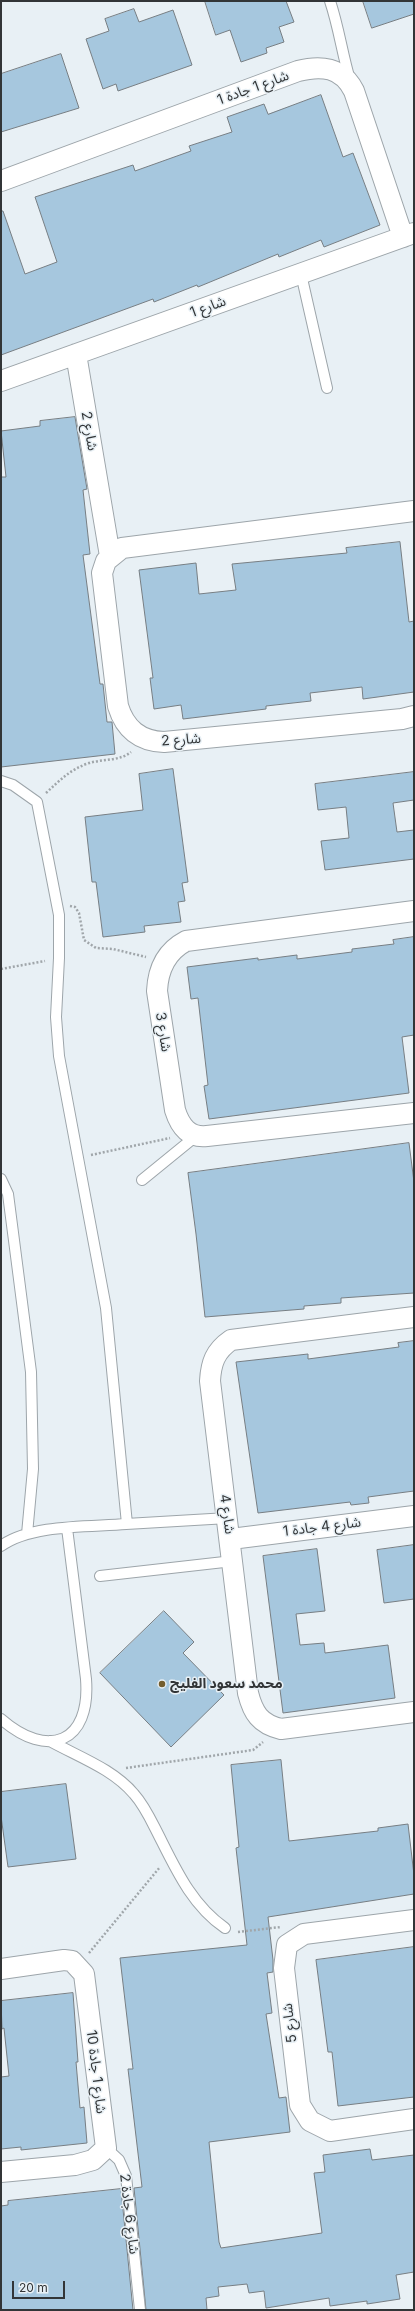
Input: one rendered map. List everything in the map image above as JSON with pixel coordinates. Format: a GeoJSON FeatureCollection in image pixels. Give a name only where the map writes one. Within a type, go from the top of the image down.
{"type":"FeatureCollection","features":[{"type":"Feature","properties":{"kind":"street","name":"شارع 1 جادة 1"},"geometry":{"type":"LineString","coordinates":[[1,181],[298,71],[322,68],[335,71],[347,79],[354,91],[408,235]]}},
{"type":"Feature","properties":{"kind":"street","name":"شارع 1"},"geometry":{"type":"LineString","coordinates":[[1,381],[408,235]]}},
{"type":"Feature","properties":{"kind":"street","name":"شارع 2"},"geometry":{"type":"LineString","coordinates":[[76,354],[110,556],[104,566],[102,580],[118,706],[127,726],[133,733],[148,740],[164,742],[402,719],[414,716]]}},
{"type":"Feature","properties":{"kind":"street"},"geometry":{"type":"LineString","coordinates":[[110,556],[122,548],[131,546],[414,511]]}},
{"type":"Feature","properties":{"kind":"street","name":"شارع 3"},"geometry":{"type":"LineString","coordinates":[[193,1135],[180,1124],[175,1110],[157,996],[157,982],[164,962],[178,946],[196,938],[414,911]]}},
{"type":"Feature","properties":{"kind":"street"},"geometry":{"type":"LineString","coordinates":[[193,1135],[414,1113]]}},
{"type":"Feature","properties":{"kind":"street","name":"شارع 4"},"geometry":{"type":"LineString","coordinates":[[414,1317],[231,1340],[218,1351],[211,1366],[210,1389],[228,1518],[248,1693],[251,1707],[264,1723],[281,1729],[414,1712]]}},
{"type":"Feature","properties":{"kind":"street","name":"شارع 4 جادة 1"},"geometry":{"type":"LineString","coordinates":[[230,1539],[414,1516]]}},
{"type":"Feature","properties":{"kind":"street","name":"شارع 5"},"geometry":{"type":"LineString","coordinates":[[414,1920],[304,1934],[287,1946],[284,1968],[300,2105],[310,2121],[330,2131],[414,2119]]}},
{"type":"Feature","properties":{"kind":"street"},"geometry":{"type":"LineString","coordinates":[[1,1969],[64,1960],[72,1961],[78,1967]]}},
{"type":"Feature","properties":{"kind":"street","name":"شارع 1 جادة 10"},"geometry":{"type":"LineString","coordinates":[[78,1967],[84,1974],[106,2148]]}},
{"type":"Feature","properties":{"kind":"street"},"geometry":{"type":"LineString","coordinates":[[1,2172],[74,2165],[93,2160],[106,2148]]}},
{"type":"Feature","properties":{"kind":"lane"},"geometry":{"type":"LineString","coordinates":[[330,1],[340,29],[344,58],[354,91]]}},
{"type":"Feature","properties":{"kind":"lane"},"geometry":{"type":"LineString","coordinates":[[301,274],[327,388]]}},
{"type":"Feature","properties":{"kind":"lane"},"geometry":{"type":"LineString","coordinates":[[1,781],[13,785],[38,802],[58,905],[59,958],[56,996],[59,1056],[107,1314],[127,1524]]}},
{"type":"Feature","properties":{"kind":"lane"},"geometry":{"type":"LineString","coordinates":[[142,1180],[193,1135]]}},
{"type":"Feature","properties":{"kind":"lane"},"geometry":{"type":"LineString","coordinates":[[1,1179],[8,1194],[31,1372],[33,1462],[27,1534]]}},
{"type":"Feature","properties":{"kind":"lane"},"geometry":{"type":"LineString","coordinates":[[1,1546],[13,1539],[27,1534],[67,1528],[228,1518]]}},
{"type":"Feature","properties":{"kind":"lane"},"geometry":{"type":"LineString","coordinates":[[1,1719],[24,1735],[34,1739],[50,1741],[62,1739],[70,1735],[78,1728],[83,1718],[87,1694],[67,1528]]}},
{"type":"Feature","properties":{"kind":"lane"},"geometry":{"type":"LineString","coordinates":[[100,1576],[233,1561]]}},
{"type":"Feature","properties":{"kind":"lane"},"geometry":{"type":"LineString","coordinates":[[50,1741],[106,1771],[140,1800],[193,1898],[213,1920],[225,1928]]}},
{"type":"Feature","properties":{"kind":"lane","name":"شارع 6 جادة 2"},"geometry":{"type":"LineString","coordinates":[[106,2148],[119,2160],[126,2176],[140,2310]]}},
{"type":"Feature","properties":{"kind":"path"},"geometry":{"type":"LineString","coordinates":[[38,802],[68,772],[90,763],[126,756],[148,740]]}},
{"type":"Feature","properties":{"kind":"path"},"geometry":{"type":"LineString","coordinates":[[58,905],[75,907],[79,913],[84,940],[96,948],[112,949],[164,962]]}},
{"type":"Feature","properties":{"kind":"path"},"geometry":{"type":"LineString","coordinates":[[1,969],[59,958]]}},
{"type":"Feature","properties":{"kind":"path"},"geometry":{"type":"LineString","coordinates":[[78,1158],[193,1135]]}},
{"type":"Feature","properties":{"kind":"path"},"geometry":{"type":"LineString","coordinates":[[106,1771],[253,1750],[281,1729]]}},
{"type":"Feature","properties":{"kind":"path"},"geometry":{"type":"LineString","coordinates":[[78,1967],[170,1856]]}},
{"type":"Feature","properties":{"kind":"path"},"geometry":{"type":"LineString","coordinates":[[225,1928],[237,1932],[279,1926],[304,1934]]}},
{"type":"Feature","properties":{"kind":"building"},"geometry":{"type":"Polygon","coordinates":[[[205,1],[286,1],[294,22],[279,27],[284,42],[266,48],[267,53],[241,62],[230,30],[216,35],[205,1]]]}},
{"type":"Feature","properties":{"kind":"building"},"geometry":{"type":"Polygon","coordinates":[[[363,1],[414,1],[414,14],[372,28],[363,1]]]}},
{"type":"Feature","properties":{"kind":"building"},"geometry":{"type":"Polygon","coordinates":[[[134,9],[139,22],[173,10],[192,65],[118,91],[116,84],[103,89],[86,39],[109,31],[105,19],[134,9]]]}},
{"type":"Feature","properties":{"kind":"building"},"geometry":{"type":"Polygon","coordinates":[[[61,54],[79,108],[1,132],[1,74],[61,54]]]}},
{"type":"Feature","properties":{"kind":"building"},"geometry":{"type":"Polygon","coordinates":[[[321,95],[343,157],[353,153],[380,225],[324,247],[321,240],[279,257],[278,254],[198,287],[197,285],[154,302],[153,299],[1,355],[1,211],[3,211],[25,274],[57,262],[35,197],[133,165],[135,171],[191,151],[189,146],[232,132],[227,117],[264,104],[268,114],[321,95]]]}},
{"type":"Feature","properties":{"kind":"building"},"geometry":{"type":"Polygon","coordinates":[[[75,417],[87,489],[83,490],[90,554],[83,555],[100,684],[103,684],[107,722],[112,722],[115,754],[1,767],[1,477],[6,477],[1,431],[40,426],[40,421],[75,417]]]}},
{"type":"Feature","properties":{"kind":"building"},"geometry":{"type":"Polygon","coordinates":[[[400,542],[409,622],[414,621],[414,692],[363,699],[362,687],[310,693],[311,701],[266,706],[266,709],[183,719],[181,705],[154,709],[150,678],[153,678],[139,570],[196,563],[199,594],[236,590],[232,564],[347,553],[346,548],[400,542]]]}},
{"type":"Feature","properties":{"kind":"building"},"geometry":{"type":"Polygon","coordinates":[[[173,769],[188,882],[182,883],[185,901],[178,902],[181,922],[144,926],[145,932],[103,937],[96,882],[92,882],[85,817],[143,810],[139,774],[173,769]]]}},
{"type":"Feature","properties":{"kind":"building"},"geometry":{"type":"Polygon","coordinates":[[[414,772],[414,800],[393,803],[397,832],[414,830],[414,859],[325,870],[321,841],[349,838],[346,807],[318,810],[315,784],[414,772]]]}},
{"type":"Feature","properties":{"kind":"building"},"geometry":{"type":"Polygon","coordinates":[[[414,937],[414,1035],[402,1037],[409,1093],[209,1119],[204,1086],[208,1085],[198,998],[191,999],[187,967],[258,958],[258,960],[297,955],[297,959],[352,952],[352,949],[394,944],[393,940],[414,937]]]}},
{"type":"Feature","properties":{"kind":"building"},"geometry":{"type":"Polygon","coordinates":[[[409,1143],[414,1182],[414,1293],[341,1298],[341,1303],[304,1306],[304,1309],[205,1317],[188,1173],[409,1143]]]}},
{"type":"Feature","properties":{"kind":"building"},"geometry":{"type":"Polygon","coordinates":[[[414,1341],[414,1491],[368,1497],[369,1503],[351,1505],[350,1502],[258,1513],[236,1362],[308,1354],[308,1359],[399,1347],[398,1343],[414,1341]]]}},
{"type":"Feature","properties":{"kind":"building"},"geometry":{"type":"Polygon","coordinates":[[[414,1545],[414,1599],[384,1603],[377,1550],[414,1545]]]}},
{"type":"Feature","properties":{"kind":"building"},"geometry":{"type":"Polygon","coordinates":[[[317,1549],[325,1611],[296,1614],[300,1645],[324,1643],[325,1653],[388,1645],[395,1698],[283,1713],[263,1556],[317,1549]]]}},
{"type":"Feature","properties":{"kind":"building","name":"محمد سعود الفليج"},"geometry":{"type":"Polygon","coordinates":[[[164,1611],[194,1642],[183,1653],[224,1695],[171,1747],[100,1673],[164,1611]]]}},
{"type":"Feature","properties":{"kind":"building"},"geometry":{"type":"Polygon","coordinates":[[[281,1760],[289,1841],[378,1831],[378,1828],[408,1824],[414,1875],[414,1894],[268,1917],[273,1972],[267,1973],[272,2013],[266,2014],[279,2098],[286,2097],[290,2132],[209,2142],[219,2242],[221,2248],[322,2233],[314,2173],[325,2172],[323,2155],[370,2149],[372,2160],[414,2155],[414,2272],[396,2275],[400,2299],[367,2304],[367,2301],[330,2306],[329,2298],[266,2308],[264,2291],[249,2293],[247,2284],[218,2287],[219,2296],[206,2298],[207,2310],[146,2310],[134,2188],[142,2187],[128,2069],[133,2069],[120,1958],[247,1945],[236,1848],[239,1847],[231,1765],[281,1760]]]}},
{"type":"Feature","properties":{"kind":"building"},"geometry":{"type":"Polygon","coordinates":[[[66,1784],[76,1859],[8,1867],[1,1816],[1,1792],[66,1784]]]}},
{"type":"Feature","properties":{"kind":"building"},"geometry":{"type":"Polygon","coordinates":[[[414,1947],[414,2097],[338,2106],[332,2052],[328,2052],[316,1960],[414,1947]]]}},
{"type":"Feature","properties":{"kind":"building"},"geometry":{"type":"Polygon","coordinates":[[[73,1993],[80,2108],[84,2107],[87,2143],[21,2150],[21,2147],[1,2149],[1,2077],[9,2076],[4,2028],[2,2029],[1,2001],[73,1993]]]}},
{"type":"Feature","properties":{"kind":"building"},"geometry":{"type":"Polygon","coordinates":[[[121,2189],[133,2310],[1,2310],[1,2206],[8,2205],[8,2201],[121,2189]]]}},
{"type":"Feature","properties":{"kind":"place","name":"محمد سعود الفليج"},"geometry":{"type":"Point","coordinates":[162,1684]}}]}
